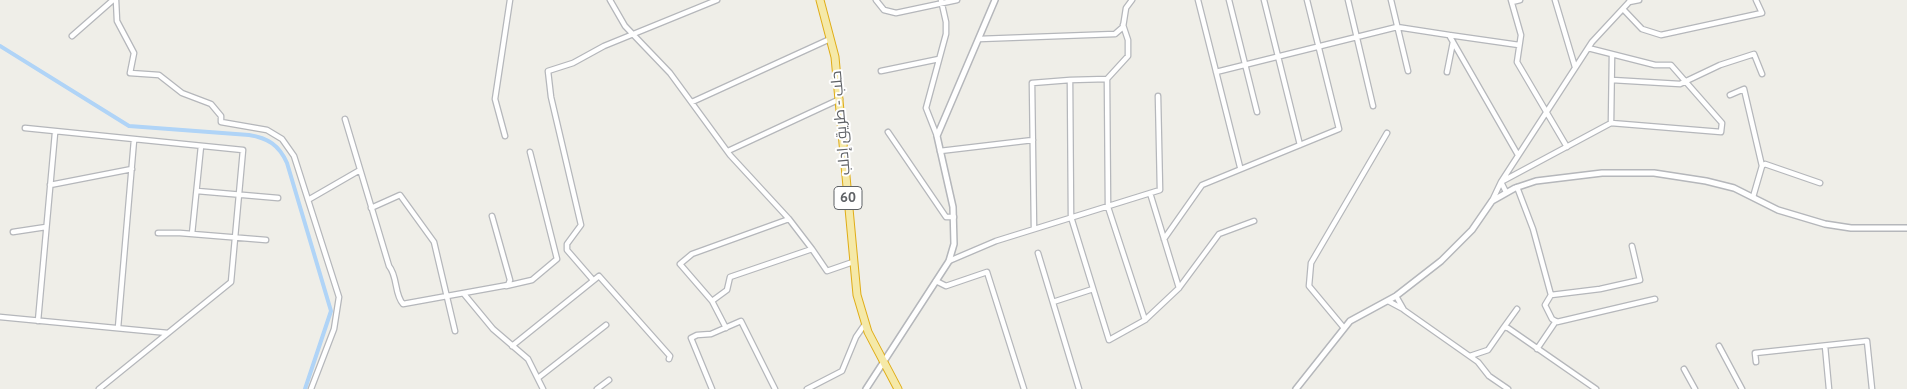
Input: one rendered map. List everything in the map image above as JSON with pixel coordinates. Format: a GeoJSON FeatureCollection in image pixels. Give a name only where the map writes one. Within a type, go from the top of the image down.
{"type":"FeatureCollection","features":[{"type":"Feature","properties":{"kind":"highway","name":"حلب - طريق إدلب"},"geometry":{"type":"LineString","coordinates":[[820,0],[835,57],[857,296],[865,324],[883,364],[898,389]]}},
{"type":"Feature","properties":{"kind":"street"},"geometry":{"type":"LineString","coordinates":[[72,36],[114,0],[118,21],[134,53],[130,73],[159,75],[182,94],[211,104],[221,116],[221,122],[267,130],[282,138],[294,156],[339,297],[334,329],[311,389]]}},
{"type":"Feature","properties":{"kind":"street"},"geometry":{"type":"LineString","coordinates":[[505,136],[495,99],[510,0]]}},
{"type":"Feature","properties":{"kind":"street"},"geometry":{"type":"LineString","coordinates":[[610,0],[619,17],[670,73],[728,151],[789,219],[827,271],[853,262]]}},
{"type":"Feature","properties":{"kind":"street"},"geometry":{"type":"LineString","coordinates":[[593,280],[567,250],[568,244],[581,225],[551,97],[548,71],[573,63],[633,34],[717,0]]}},
{"type":"Feature","properties":{"kind":"street"},"geometry":{"type":"LineString","coordinates":[[876,0],[884,10],[896,13],[957,0]]}},
{"type":"Feature","properties":{"kind":"street"},"geometry":{"type":"LineString","coordinates":[[937,136],[945,112],[995,0]]}},
{"type":"Feature","properties":{"kind":"street"},"geometry":{"type":"LineString","coordinates":[[979,39],[1115,34],[1121,30],[1126,8],[1132,0]]}},
{"type":"Feature","properties":{"kind":"street"},"geometry":{"type":"LineString","coordinates":[[1198,0],[1240,168]]}},
{"type":"Feature","properties":{"kind":"street"},"geometry":{"type":"LineString","coordinates":[[1229,0],[1256,112]]}},
{"type":"Feature","properties":{"kind":"street"},"geometry":{"type":"LineString","coordinates":[[1264,0],[1300,145]]}},
{"type":"Feature","properties":{"kind":"street"},"geometry":{"type":"LineString","coordinates":[[1164,239],[1202,184],[1338,128],[1307,0]]}},
{"type":"Feature","properties":{"kind":"street"},"geometry":{"type":"LineString","coordinates":[[1348,0],[1372,106]]}},
{"type":"Feature","properties":{"kind":"street"},"geometry":{"type":"LineString","coordinates":[[1391,0],[1408,71]]}},
{"type":"Feature","properties":{"kind":"street"},"geometry":{"type":"LineString","coordinates":[[1520,0],[1511,1],[1520,35],[1517,62],[1567,147]]}},
{"type":"Feature","properties":{"kind":"street"},"geometry":{"type":"LineString","coordinates":[[1555,0],[1575,67]]}},
{"type":"Feature","properties":{"kind":"street"},"geometry":{"type":"LineString","coordinates":[[1296,389],[1344,328],[1355,319],[1396,296],[1440,261],[1472,230],[1492,201],[1501,182],[1518,155],[1588,48],[1630,1],[1639,0]]}},
{"type":"Feature","properties":{"kind":"street"},"geometry":{"type":"LineString","coordinates":[[1623,9],[1642,29],[1661,35],[1762,13],[1756,0]]}},
{"type":"Feature","properties":{"kind":"street"},"geometry":{"type":"LineString","coordinates":[[866,389],[936,281],[948,261],[954,244],[954,217],[937,136],[926,108],[946,34],[942,2]]}},
{"type":"Feature","properties":{"kind":"street"},"geometry":{"type":"LineString","coordinates":[[1123,25],[1128,40],[1128,56],[1107,79],[1108,207],[1145,320]]}},
{"type":"Feature","properties":{"kind":"street"},"geometry":{"type":"LineString","coordinates":[[1216,72],[1397,26],[1520,45]]}},
{"type":"Feature","properties":{"kind":"street"},"geometry":{"type":"LineString","coordinates":[[1449,35],[1518,155]]}},
{"type":"Feature","properties":{"kind":"street"},"geometry":{"type":"LineString","coordinates":[[692,102],[830,39]]}},
{"type":"Feature","properties":{"kind":"street"},"geometry":{"type":"LineString","coordinates":[[1447,72],[1453,42]]}},
{"type":"Feature","properties":{"kind":"street"},"geometry":{"type":"LineString","coordinates":[[1501,182],[1611,123],[1721,132],[1722,124],[1688,83],[1670,65],[1655,65],[1588,48]]}},
{"type":"Feature","properties":{"kind":"street"},"geometry":{"type":"LineString","coordinates":[[1611,123],[1612,54]]}},
{"type":"Feature","properties":{"kind":"street"},"geometry":{"type":"LineString","coordinates":[[1612,80],[1688,83],[1720,65],[1754,54],[1762,74]]}},
{"type":"Feature","properties":{"kind":"street"},"geometry":{"type":"LineString","coordinates":[[881,71],[939,59]]}},
{"type":"Feature","properties":{"kind":"street"},"geometry":{"type":"LineString","coordinates":[[1034,229],[1032,83],[1107,79]]}},
{"type":"Feature","properties":{"kind":"street"},"geometry":{"type":"LineString","coordinates":[[1070,80],[1071,217],[1109,340],[1145,320],[1179,288],[1219,234],[1254,221]]}},
{"type":"Feature","properties":{"kind":"street"},"geometry":{"type":"LineString","coordinates":[[1730,95],[1744,89],[1762,166],[1752,197]]}},
{"type":"Feature","properties":{"kind":"street"},"geometry":{"type":"LineString","coordinates":[[948,261],[1034,229],[1160,190],[1158,96]]}},
{"type":"Feature","properties":{"kind":"street"},"geometry":{"type":"LineString","coordinates":[[728,151],[840,99]]}},
{"type":"Feature","properties":{"kind":"street"},"geometry":{"type":"LineString","coordinates":[[345,119],[389,266],[395,274],[400,300],[403,304],[532,280],[557,259],[530,152]]}},
{"type":"Feature","properties":{"kind":"street"},"geometry":{"type":"LineString","coordinates":[[25,128],[55,133],[243,150],[230,282],[99,389]]}},
{"type":"Feature","properties":{"kind":"street"},"geometry":{"type":"LineString","coordinates":[[888,132],[946,217],[954,217]]}},
{"type":"Feature","properties":{"kind":"street"},"geometry":{"type":"LineString","coordinates":[[38,321],[55,133]]}},
{"type":"Feature","properties":{"kind":"street"},"geometry":{"type":"LineString","coordinates":[[1344,328],[1308,286],[1311,263],[1387,133]]}},
{"type":"Feature","properties":{"kind":"street"},"geometry":{"type":"LineString","coordinates":[[118,328],[134,140]]}},
{"type":"Feature","properties":{"kind":"street"},"geometry":{"type":"LineString","coordinates":[[940,151],[1033,140]]}},
{"type":"Feature","properties":{"kind":"street"},"geometry":{"type":"LineString","coordinates":[[192,234],[201,146]]}},
{"type":"Feature","properties":{"kind":"street"},"geometry":{"type":"LineString","coordinates":[[1762,166],[1765,164],[1820,183]]}},
{"type":"Feature","properties":{"kind":"street"},"geometry":{"type":"LineString","coordinates":[[50,185],[132,168]]}},
{"type":"Feature","properties":{"kind":"street"},"geometry":{"type":"LineString","coordinates":[[308,200],[360,170]]}},
{"type":"Feature","properties":{"kind":"street"},"geometry":{"type":"LineString","coordinates":[[1492,201],[1506,192],[1536,181],[1577,175],[1636,172],[1706,181],[1734,188],[1778,210],[1825,224],[1852,228],[1907,228]]}},
{"type":"Feature","properties":{"kind":"street"},"geometry":{"type":"LineString","coordinates":[[1501,182],[1506,192]]}},
{"type":"Feature","properties":{"kind":"street"},"geometry":{"type":"LineString","coordinates":[[1517,187],[1533,229],[1551,295],[1545,305],[1552,319],[1556,321],[1582,318],[1655,299]]}},
{"type":"Feature","properties":{"kind":"street"},"geometry":{"type":"LineString","coordinates":[[196,191],[278,198]]}},
{"type":"Feature","properties":{"kind":"street"},"geometry":{"type":"LineString","coordinates":[[1150,193],[1179,288]]}},
{"type":"Feature","properties":{"kind":"street"},"geometry":{"type":"LineString","coordinates":[[371,208],[400,195],[434,242],[455,331]]}},
{"type":"Feature","properties":{"kind":"street"},"geometry":{"type":"LineString","coordinates":[[492,216],[510,280],[508,285],[502,287]]}},
{"type":"Feature","properties":{"kind":"street"},"geometry":{"type":"LineString","coordinates":[[726,328],[712,301],[680,264],[692,254],[789,219]]}},
{"type":"Feature","properties":{"kind":"street"},"geometry":{"type":"LineString","coordinates":[[13,232],[46,227]]}},
{"type":"Feature","properties":{"kind":"street"},"geometry":{"type":"LineString","coordinates":[[158,234],[192,234],[266,240]]}},
{"type":"Feature","properties":{"kind":"street"},"geometry":{"type":"LineString","coordinates":[[1551,295],[1600,289],[1640,280],[1632,246]]}},
{"type":"Feature","properties":{"kind":"street"},"geometry":{"type":"LineString","coordinates":[[712,301],[727,290],[730,278],[812,249]]}},
{"type":"Feature","properties":{"kind":"street"},"geometry":{"type":"LineString","coordinates":[[1038,253],[1079,389]]}},
{"type":"Feature","properties":{"kind":"street"},"geometry":{"type":"LineString","coordinates":[[936,281],[946,286],[988,272],[1024,389]]}},
{"type":"Feature","properties":{"kind":"street"},"geometry":{"type":"LineString","coordinates":[[512,346],[599,276],[670,356],[669,360]]}},
{"type":"Feature","properties":{"kind":"street"},"geometry":{"type":"LineString","coordinates":[[1052,302],[1093,289]]}},
{"type":"Feature","properties":{"kind":"street"},"geometry":{"type":"LineString","coordinates":[[464,294],[494,329],[528,359],[543,389]]}},
{"type":"Feature","properties":{"kind":"street"},"geometry":{"type":"LineString","coordinates":[[1396,296],[1404,310]]}},
{"type":"Feature","properties":{"kind":"street"},"geometry":{"type":"LineString","coordinates":[[1388,301],[1470,356],[1496,382],[1508,389]]}},
{"type":"Feature","properties":{"kind":"street"},"geometry":{"type":"LineString","coordinates":[[1470,356],[1492,347],[1517,308]]}},
{"type":"Feature","properties":{"kind":"street"},"geometry":{"type":"LineString","coordinates":[[0,317],[168,333]]}},
{"type":"Feature","properties":{"kind":"street"},"geometry":{"type":"LineString","coordinates":[[712,389],[690,338],[726,328],[741,321],[775,389]]}},
{"type":"Feature","properties":{"kind":"street"},"geometry":{"type":"LineString","coordinates":[[1537,349],[1556,321]]}},
{"type":"Feature","properties":{"kind":"street"},"geometry":{"type":"LineString","coordinates":[[538,378],[606,324]]}},
{"type":"Feature","properties":{"kind":"street"},"geometry":{"type":"LineString","coordinates":[[807,389],[842,371],[856,337],[865,324]]}},
{"type":"Feature","properties":{"kind":"street"},"geometry":{"type":"LineString","coordinates":[[1504,328],[1596,389]]}},
{"type":"Feature","properties":{"kind":"street"},"geometry":{"type":"LineString","coordinates":[[1756,362],[1755,353],[1867,341],[1872,389]]}},
{"type":"Feature","properties":{"kind":"street"},"geometry":{"type":"LineString","coordinates":[[1719,346],[1742,389]]}},
{"type":"Feature","properties":{"kind":"street"},"geometry":{"type":"LineString","coordinates":[[1825,346],[1829,389]]}},
{"type":"Feature","properties":{"kind":"street"},"geometry":{"type":"LineString","coordinates":[[1684,369],[1695,389]]}},
{"type":"Feature","properties":{"kind":"street"},"geometry":{"type":"LineString","coordinates":[[597,389],[609,380]]}},
{"type":"Feature","properties":{"kind":"waterway"},"geometry":{"type":"LineString","coordinates":[[0,46],[129,126],[249,135],[267,140],[280,151],[287,163],[331,311],[305,389]]}}]}
